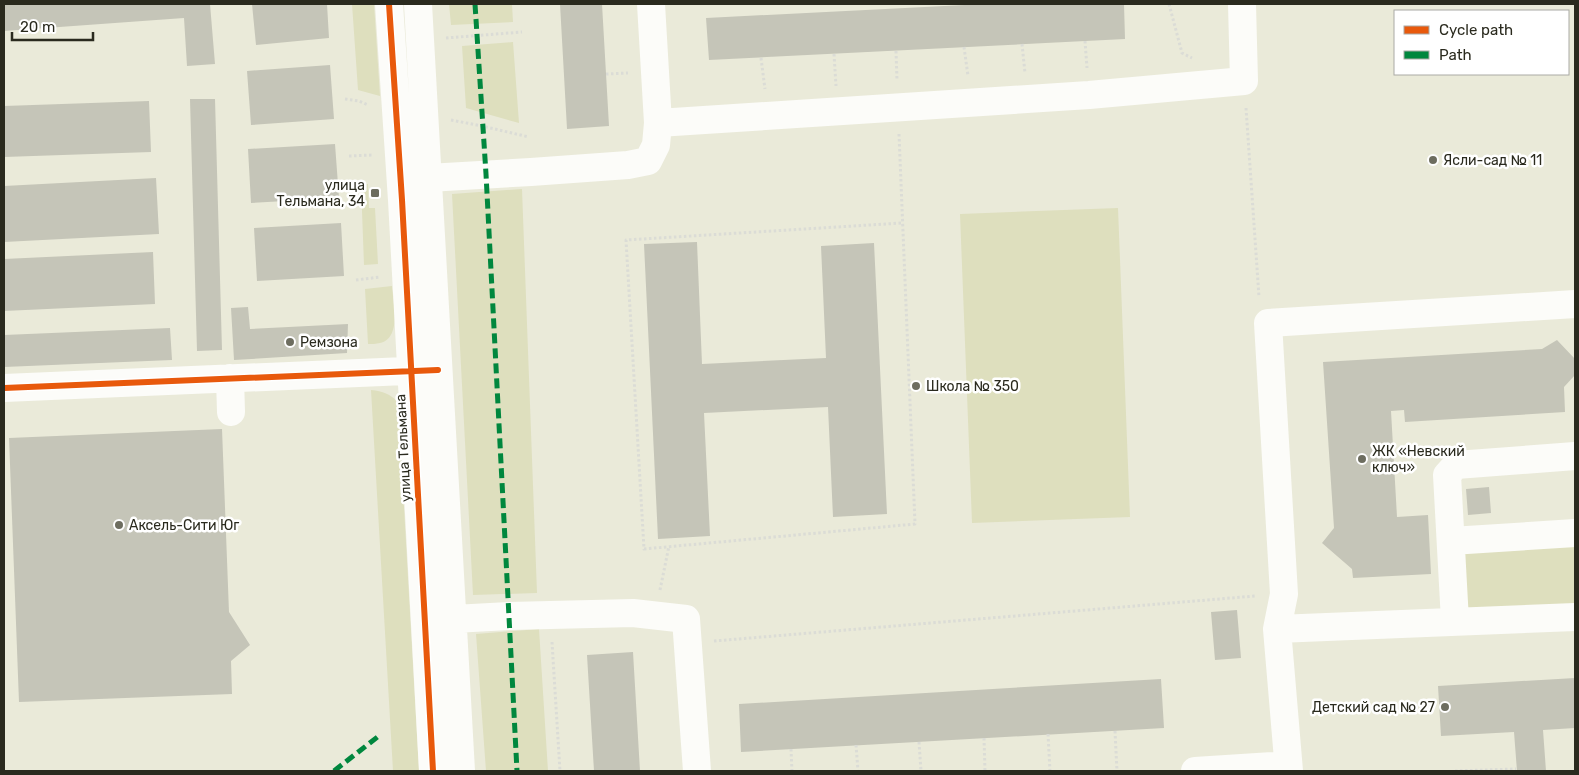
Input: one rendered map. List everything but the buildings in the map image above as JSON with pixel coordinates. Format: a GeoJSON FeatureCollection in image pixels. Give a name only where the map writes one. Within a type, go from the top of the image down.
{"type":"FeatureCollection","features":[{"type":"Feature","properties":{"kind":"street","name":"улица Тельмана"},"geometry":{"type":"LineString","coordinates":[[390,4],[402,200],[425,371],[452,619],[461,771]]}},
{"type":"Feature","properties":{"kind":"street","name":"улица Тельмана"},"geometry":{"type":"LineString","coordinates":[[418,4],[428,178],[424,621],[433,771]]}},
{"type":"Feature","properties":{"kind":"street"},"geometry":{"type":"LineString","coordinates":[[428,178],[628,165],[648,161],[656,144],[658,123],[651,4]]}},
{"type":"Feature","properties":{"kind":"street"},"geometry":{"type":"LineString","coordinates":[[658,123],[1088,95],[1244,82],[1242,4]]}},
{"type":"Feature","properties":{"kind":"street"},"geometry":{"type":"LineString","coordinates":[[1195,771],[1288,768],[1277,629],[1284,594],[1268,323],[1575,304]]}},
{"type":"Feature","properties":{"kind":"street"},"geometry":{"type":"LineString","coordinates":[[4,388],[425,371]]}},
{"type":"Feature","properties":{"kind":"street"},"geometry":{"type":"LineString","coordinates":[[230,378],[231,412]]}},
{"type":"Feature","properties":{"kind":"street"},"geometry":{"type":"LineString","coordinates":[[1455,621],[1447,475],[1456,465],[1575,456]]}},
{"type":"Feature","properties":{"kind":"street"},"geometry":{"type":"LineString","coordinates":[[1451,542],[1575,533]]}},
{"type":"Feature","properties":{"kind":"street"},"geometry":{"type":"LineString","coordinates":[[424,621],[633,613],[686,619],[697,771]]}},
{"type":"Feature","properties":{"kind":"street"},"geometry":{"type":"LineString","coordinates":[[1277,629],[1575,617]]}},
{"type":"Feature","properties":{"kind":"path"},"geometry":{"type":"LineString","coordinates":[[1169,4],[1182,53],[1205,64],[1207,85]]}},
{"type":"Feature","properties":{"kind":"path"},"geometry":{"type":"LineString","coordinates":[[446,38],[522,32]]}},
{"type":"Feature","properties":{"kind":"path"},"geometry":{"type":"LineString","coordinates":[[1244,82],[1260,306],[1268,323]]}},
{"type":"Feature","properties":{"kind":"path"},"geometry":{"type":"LineString","coordinates":[[899,107],[915,524],[644,549],[626,240],[902,223]]}},
{"type":"Feature","properties":{"kind":"path"},"geometry":{"type":"LineString","coordinates":[[453,120],[528,137]]}},
{"type":"Feature","properties":{"kind":"path"},"geometry":{"type":"LineString","coordinates":[[349,156],[380,154]]}},
{"type":"Feature","properties":{"kind":"path"},"geometry":{"type":"LineString","coordinates":[[654,616],[670,546]]}},
{"type":"Feature","properties":{"kind":"path"},"geometry":{"type":"LineString","coordinates":[[688,644],[1284,594]]}},
{"type":"Feature","properties":{"kind":"path"},"geometry":{"type":"LineString","coordinates":[[550,615],[560,771]]}},
{"type":"Feature","properties":{"kind":"path"},"geometry":{"type":"LineString","coordinates":[[1115,730],[1117,771]]}},
{"type":"Feature","properties":{"kind":"path"},"geometry":{"type":"LineString","coordinates":[[1048,734],[1050,771]]}},
{"type":"Feature","properties":{"kind":"path"},"geometry":{"type":"LineString","coordinates":[[984,738],[985,771]]}},
{"type":"Feature","properties":{"kind":"path"},"geometry":{"type":"LineString","coordinates":[[919,742],[921,771]]}},
{"type":"Feature","properties":{"kind":"path"},"geometry":{"type":"LineString","coordinates":[[856,745],[858,771]]}},
{"type":"Feature","properties":{"kind":"path"},"geometry":{"type":"LineString","coordinates":[[791,749],[792,771]]}},
{"type":"Feature","properties":{"kind":"path"},"geometry":{"type":"LineString","coordinates":[[1455,771],[1516,769]]}},
{"type":"Feature","properties":{"kind":"green space"},"geometry":{"type":"Polygon","coordinates":[[[352,4],[374,4],[380,96],[358,90],[352,4]]]}},
{"type":"Feature","properties":{"kind":"green space"},"geometry":{"type":"Polygon","coordinates":[[[449,4],[512,4],[513,22],[451,25],[449,4]]]}},
{"type":"Feature","properties":{"kind":"green space"},"geometry":{"type":"Polygon","coordinates":[[[513,42],[519,123],[466,108],[462,46],[513,42]]]}},
{"type":"Feature","properties":{"kind":"green space"},"geometry":{"type":"Polygon","coordinates":[[[361,184],[368,184],[369,208],[375,208],[378,264],[364,265],[361,184]]]}},
{"type":"Feature","properties":{"kind":"green space"},"geometry":{"type":"Polygon","coordinates":[[[522,189],[537,593],[473,595],[452,194],[522,189]]]}},
{"type":"Feature","properties":{"kind":"green space"},"geometry":{"type":"Polygon","coordinates":[[[1118,208],[1130,517],[972,523],[960,214],[1118,208]]]}},
{"type":"Feature","properties":{"kind":"green space"},"geometry":{"type":"Polygon","coordinates":[[[392,286],[394,327],[387,340],[376,344],[368,344],[365,289],[392,286]]]}},
{"type":"Feature","properties":{"kind":"green space"},"geometry":{"type":"Polygon","coordinates":[[[371,390],[386,393],[398,402],[419,771],[393,771],[371,390]]]}},
{"type":"Feature","properties":{"kind":"green space"},"geometry":{"type":"Polygon","coordinates":[[[1575,543],[1575,608],[1463,612],[1461,551],[1575,543]]]}},
{"type":"Feature","properties":{"kind":"green space"},"geometry":{"type":"Polygon","coordinates":[[[539,629],[548,771],[486,771],[476,634],[539,629]]]}},
{"type":"Feature","properties":{"kind":"marked path"},"geometry":{"type":"LineString","coordinates":[[475,4],[486,174],[517,771]]}},
{"type":"Feature","properties":{"kind":"marked path"},"geometry":{"type":"LineString","coordinates":[[334,771],[380,735]]}},
{"type":"Feature","properties":{"kind":"cycle path"},"geometry":{"type":"LineString","coordinates":[[389,4],[402,200],[433,771]]}},
{"type":"Feature","properties":{"kind":"cycle path"},"geometry":{"type":"LineString","coordinates":[[4,388],[438,370]]}},
{"type":"Feature","properties":{"kind":"place","name":"Ясли-сад № 11"},"geometry":{"type":"Point","coordinates":[1433,160]}},
{"type":"Feature","properties":{"kind":"place","name":"улица Тельмана, 34"},"geometry":{"type":"Point","coordinates":[375,193]}},
{"type":"Feature","properties":{"kind":"place","name":"Ремзона"},"geometry":{"type":"Point","coordinates":[290,342]}},
{"type":"Feature","properties":{"kind":"place","name":"Школа № 350"},"geometry":{"type":"Point","coordinates":[916,386]}},
{"type":"Feature","properties":{"kind":"place","name":"ЖК «Невский ключ»"},"geometry":{"type":"Point","coordinates":[1362,459]}},
{"type":"Feature","properties":{"kind":"place","name":"Аксель-Сити Юг"},"geometry":{"type":"Point","coordinates":[119,525]}},
{"type":"Feature","properties":{"kind":"place","name":"Детский сад № 27"},"geometry":{"type":"Point","coordinates":[1445,707]}}]}
